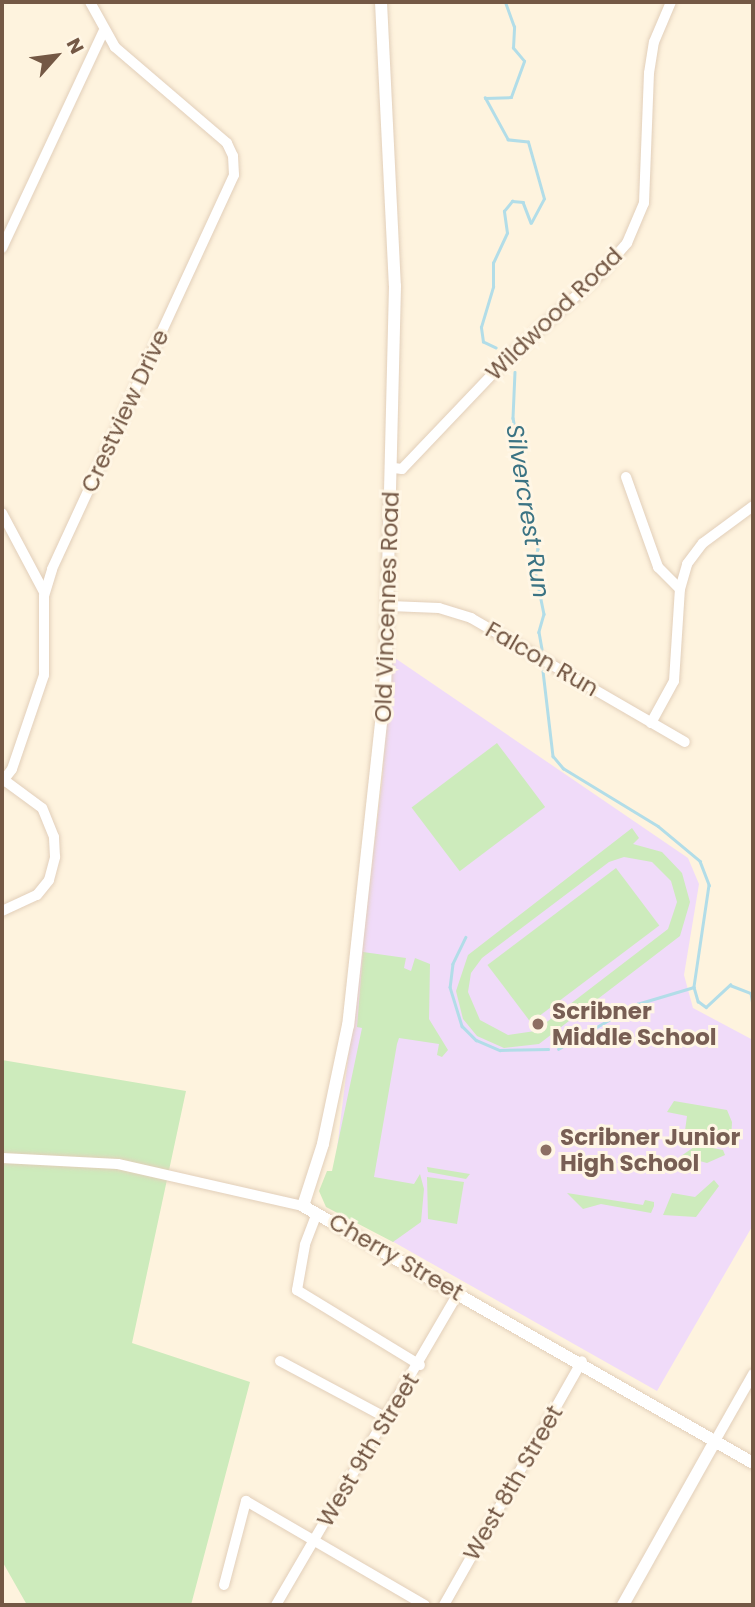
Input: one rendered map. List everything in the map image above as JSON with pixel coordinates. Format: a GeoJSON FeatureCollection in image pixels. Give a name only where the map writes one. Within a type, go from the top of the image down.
{"type":"FeatureCollection","features":[{"type":"Feature","properties":{"kind":"street","name":"Crestview Drive"},"geometry":{"type":"LineString","coordinates":[[2,911],[37,895],[52,875],[55,858],[54,837],[42,808],[3,781],[44,675],[44,593],[234,175],[233,156],[223,139],[125,57],[103,32],[90,2]]}},
{"type":"Feature","properties":{"kind":"street","name":"Old Vincennes Road"},"geometry":{"type":"LineString","coordinates":[[303,1206],[323,1144],[348,1025],[380,752],[390,606],[395,286],[381,2]]}},
{"type":"Feature","properties":{"kind":"street","name":"Wildwood Road"},"geometry":{"type":"LineString","coordinates":[[394,468],[402,469],[505,361],[601,274],[634,231],[647,186],[649,73],[654,42],[671,2]]}},
{"type":"Feature","properties":{"kind":"street"},"geometry":{"type":"LineString","coordinates":[[2,248],[103,32]]}},
{"type":"Feature","properties":{"kind":"street"},"geometry":{"type":"LineString","coordinates":[[626,477],[658,567],[680,589]]}},
{"type":"Feature","properties":{"kind":"street"},"geometry":{"type":"LineString","coordinates":[[651,723],[674,681],[680,589],[696,550],[753,506]]}},
{"type":"Feature","properties":{"kind":"street"},"geometry":{"type":"LineString","coordinates":[[2,513],[44,593]]}},
{"type":"Feature","properties":{"kind":"street","name":"Falcon Run"},"geometry":{"type":"LineString","coordinates":[[390,606],[457,611],[685,742]]}},
{"type":"Feature","properties":{"kind":"street","name":"Cherry Street"},"geometry":{"type":"LineString","coordinates":[[2,1158],[118,1164],[303,1206],[582,1361],[753,1463]]}},
{"type":"Feature","properties":{"kind":"street"},"geometry":{"type":"LineString","coordinates":[[317,1213],[305,1245],[297,1290],[420,1364]]}},
{"type":"Feature","properties":{"kind":"street","name":"West 9th Street"},"geometry":{"type":"LineString","coordinates":[[276,1605],[385,1417],[420,1364],[458,1293]]}},
{"type":"Feature","properties":{"kind":"street"},"geometry":{"type":"LineString","coordinates":[[280,1361],[385,1417]]}},
{"type":"Feature","properties":{"kind":"street","name":"West 8th Street"},"geometry":{"type":"LineString","coordinates":[[444,1605],[582,1361]]}},
{"type":"Feature","properties":{"kind":"street"},"geometry":{"type":"LineString","coordinates":[[623,1605],[753,1374]]}},
{"type":"Feature","properties":{"kind":"street"},"geometry":{"type":"LineString","coordinates":[[224,1585],[246,1501],[425,1605]]}},
{"type":"Feature","properties":{"kind":"shaded area","name":"Scribner Middle School"},"geometry":{"type":"Polygon","coordinates":[[[392,656],[688,858],[699,884],[684,975],[693,1008],[753,1040],[753,1225],[657,1391],[330,1206],[382,781],[392,656]]]}},
{"type":"Feature","properties":{"kind":"green space"},"geometry":{"type":"Polygon","coordinates":[[[497,743],[545,807],[460,871],[412,807],[497,743]]]}},
{"type":"Feature","properties":{"kind":"green space"},"geometry":{"type":"Polygon","coordinates":[[[632,828],[639,838],[633,844],[662,852],[682,873],[690,902],[680,936],[539,1044],[504,1048],[477,1036],[463,1019],[456,991],[468,955],[632,828]],[[624,857],[609,862],[482,958],[471,973],[468,992],[480,1020],[508,1035],[535,1031],[668,929],[677,902],[671,881],[652,862],[624,857]]]}},
{"type":"Feature","properties":{"kind":"green space"},"geometry":{"type":"Polygon","coordinates":[[[616,868],[659,926],[531,1022],[487,965],[616,868]]]}},
{"type":"Feature","properties":{"kind":"green space"},"geometry":{"type":"Polygon","coordinates":[[[363,952],[406,958],[404,968],[411,971],[415,958],[430,964],[429,1019],[448,1050],[442,1057],[437,1055],[439,1044],[399,1038],[397,1044],[374,1177],[414,1184],[420,1174],[424,1189],[421,1222],[393,1242],[326,1207],[319,1191],[327,1171],[332,1171],[362,1028],[357,1027],[363,952]]]}},
{"type":"Feature","properties":{"kind":"green space"},"geometry":{"type":"Polygon","coordinates":[[[2,1060],[186,1091],[132,1343],[250,1382],[191,1605],[27,1605],[2,1561],[2,1060]]]}},
{"type":"Feature","properties":{"kind":"green space"},"geometry":{"type":"Polygon","coordinates":[[[674,1101],[727,1110],[732,1122],[731,1141],[724,1145],[684,1138],[687,1116],[667,1112],[674,1101]]]}},
{"type":"Feature","properties":{"kind":"green space"},"geometry":{"type":"Polygon","coordinates":[[[697,1145],[723,1150],[725,1155],[707,1163],[681,1156],[697,1145]]]}},
{"type":"Feature","properties":{"kind":"green space"},"geometry":{"type":"Polygon","coordinates":[[[427,1167],[470,1174],[466,1179],[428,1172],[427,1167]]]}},
{"type":"Feature","properties":{"kind":"green space"},"geometry":{"type":"Polygon","coordinates":[[[427,1177],[464,1182],[457,1224],[428,1219],[427,1177]]]}},
{"type":"Feature","properties":{"kind":"green space"},"geometry":{"type":"Polygon","coordinates":[[[714,1180],[719,1186],[696,1217],[663,1215],[672,1193],[695,1197],[714,1180]]]}},
{"type":"Feature","properties":{"kind":"green space"},"geometry":{"type":"Polygon","coordinates":[[[567,1193],[643,1205],[645,1200],[654,1202],[654,1206],[651,1213],[601,1204],[583,1209],[567,1193]]]}},
{"type":"Feature","properties":{"kind":"waterway","name":"Silvercrest Run"},"geometry":{"type":"LineString","coordinates":[[496,348],[483,342],[481,327],[493,287],[493,263],[507,233],[504,211],[512,201],[523,202],[531,223],[544,199],[528,142],[508,140],[485,98],[511,97],[524,61],[513,48],[514,27],[505,2]]}},
{"type":"Feature","properties":{"kind":"waterway","name":"Silvercrest Run"},"geometry":{"type":"LineString","coordinates":[[515,372],[513,418],[538,549],[534,565],[544,614],[539,632],[542,649]]}},
{"type":"Feature","properties":{"kind":"waterway","name":"Silvercrest Run"},"geometry":{"type":"LineString","coordinates":[[543,671],[553,756],[563,768],[658,826],[700,861],[709,885],[694,987],[698,1001],[706,1007],[730,985],[751,993],[753,1005]]}},
{"type":"Feature","properties":{"kind":"waterway"},"geometry":{"type":"LineString","coordinates":[[466,937],[453,964],[450,987],[462,1026],[476,1040],[500,1050],[548,1049]]}},
{"type":"Feature","properties":{"kind":"waterway"},"geometry":{"type":"LineString","coordinates":[[558,1049],[637,1004],[694,987]]}},
{"type":"Feature","properties":{"kind":"place","name":"Scribner Middle School"},"geometry":{"type":"Point","coordinates":[538,1024]}},
{"type":"Feature","properties":{"kind":"place","name":"Scribner Junior High School"},"geometry":{"type":"Point","coordinates":[546,1150]}}]}
